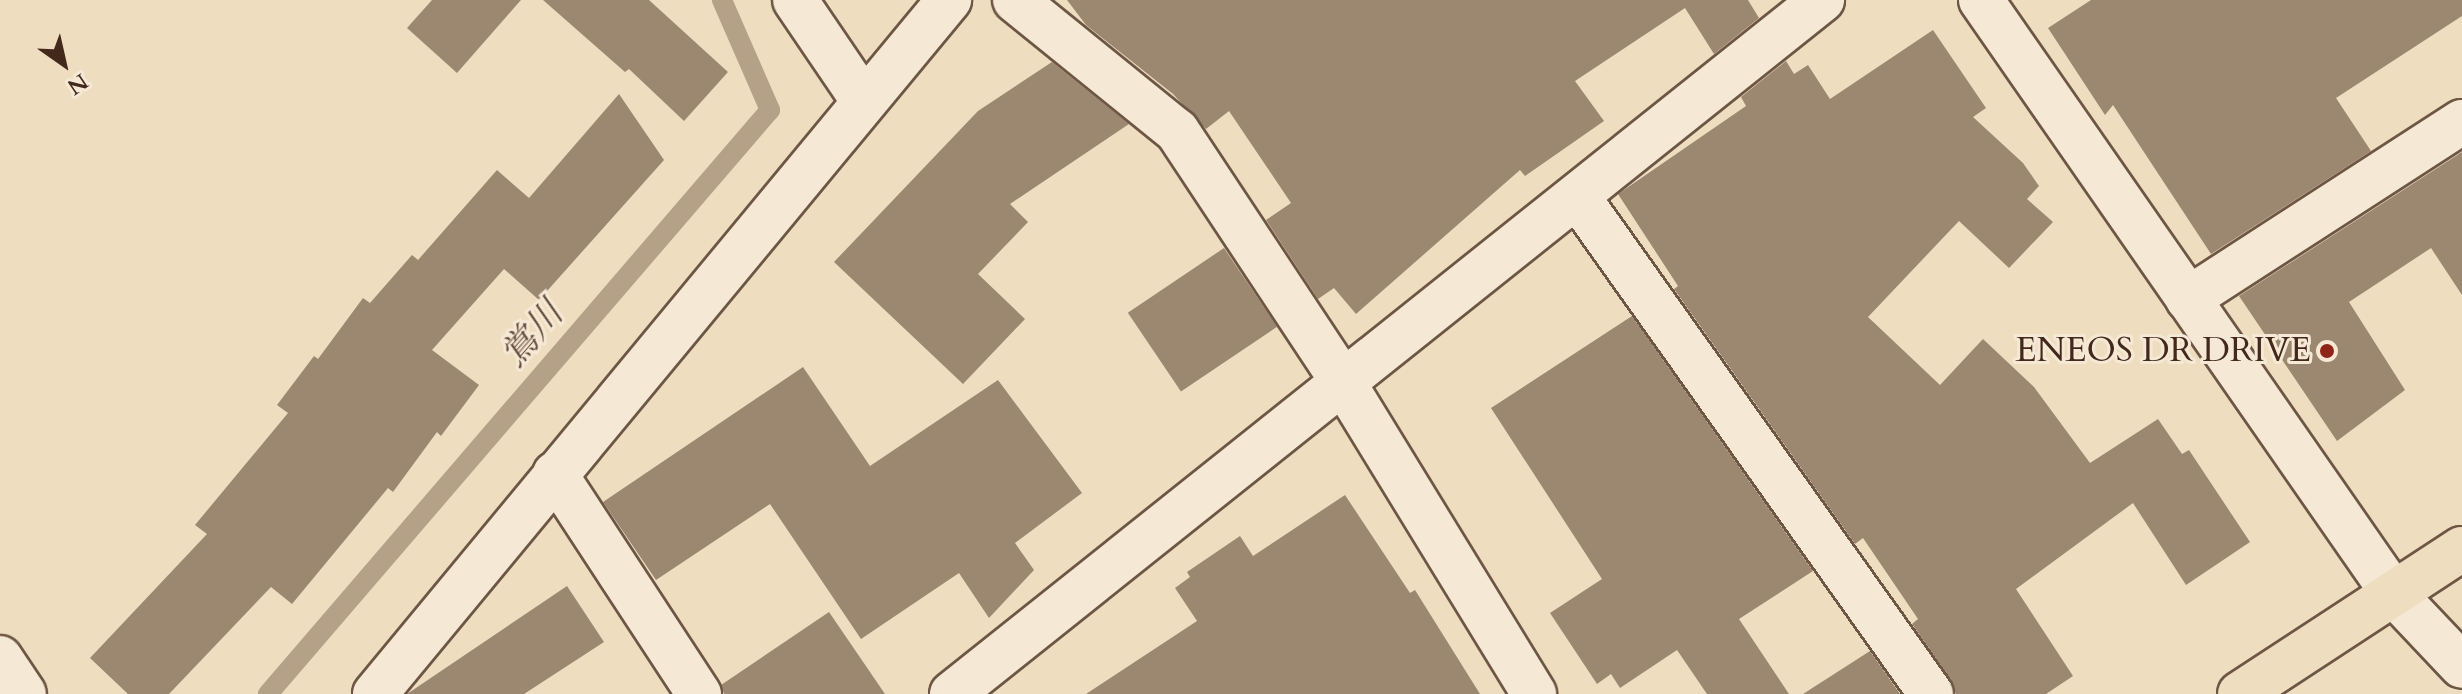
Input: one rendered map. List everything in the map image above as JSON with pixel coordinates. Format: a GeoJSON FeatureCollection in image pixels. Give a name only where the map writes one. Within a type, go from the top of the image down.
{"type":"FeatureCollection","features":[{"type":"Feature","properties":{"kind":"main road"},"geometry":{"type":"LineString","coordinates":[[2240,694],[2462,549]]}},
{"type":"Feature","properties":{"kind":"street"},"geometry":{"type":"LineString","coordinates":[[795,0],[863,100]]}},
{"type":"Feature","properties":{"kind":"street"},"geometry":{"type":"LineString","coordinates":[[375,694],[863,100],[949,0]]}},
{"type":"Feature","properties":{"kind":"street"},"geometry":{"type":"LineString","coordinates":[[1015,0],[1177,131],[1343,382],[1534,694]]}},
{"type":"Feature","properties":{"kind":"street"},"geometry":{"type":"LineString","coordinates":[[952,694],[1822,0]]}},
{"type":"Feature","properties":{"kind":"street"},"geometry":{"type":"LineString","coordinates":[[1981,0],[2393,593],[2462,666]]}},
{"type":"Feature","properties":{"kind":"street"},"geometry":{"type":"LineString","coordinates":[[2188,299],[2462,122]]}},
{"type":"Feature","properties":{"kind":"street"},"geometry":{"type":"LineString","coordinates":[[1577,196],[1931,694]]}},
{"type":"Feature","properties":{"kind":"street"},"geometry":{"type":"LineString","coordinates":[[555,474],[699,694]]}},
{"type":"Feature","properties":{"kind":"street"},"geometry":{"type":"LineString","coordinates":[[0,658],[24,694]]}},
{"type":"Feature","properties":{"kind":"building"},"geometry":{"type":"Polygon","coordinates":[[[432,0],[521,0],[457,73],[407,28],[432,0]]]}},
{"type":"Feature","properties":{"kind":"building"},"geometry":{"type":"Polygon","coordinates":[[[543,0],[649,0],[728,72],[684,121],[629,69],[625,72],[543,0]]]}},
{"type":"Feature","properties":{"kind":"building"},"geometry":{"type":"Polygon","coordinates":[[[1067,0],[1748,0],[1759,18],[1714,54],[1685,8],[1575,81],[1604,121],[1525,176],[1520,170],[1356,314],[1334,288],[1318,299],[1266,220],[1291,203],[1229,111],[1206,129],[1173,94],[1086,25],[1067,0]]]}},
{"type":"Feature","properties":{"kind":"building"},"geometry":{"type":"Polygon","coordinates":[[[2091,0],[2462,0],[2462,16],[2336,98],[2371,151],[2211,254],[2113,105],[2105,115],[2048,28],[2091,0]]]}},
{"type":"Feature","properties":{"kind":"building"},"geometry":{"type":"Polygon","coordinates":[[[1933,30],[1986,108],[1973,117],[2023,163],[2039,186],[2027,199],[2053,222],[2009,268],[1959,221],[1868,317],[1940,385],[1983,339],[2034,387],[2090,463],[2158,419],[2182,454],[2189,450],[2250,542],[2186,585],[2133,503],[2016,589],[2073,676],[2046,694],[1956,694],[1951,680],[1912,624],[1918,619],[1863,538],[1855,544],[1674,289],[1678,286],[1618,194],[1746,106],[1741,97],[1786,61],[1794,74],[1808,65],[1830,99],[1933,30]]]}},
{"type":"Feature","properties":{"kind":"building"},"geometry":{"type":"Polygon","coordinates":[[[1052,62],[1129,124],[1010,204],[1028,222],[978,274],[1025,319],[963,384],[834,262],[978,111],[1052,62]]]}},
{"type":"Feature","properties":{"kind":"building"},"geometry":{"type":"Polygon","coordinates":[[[619,94],[664,160],[539,300],[504,269],[432,350],[479,385],[441,436],[437,432],[393,492],[388,488],[292,604],[271,587],[169,694],[128,694],[90,658],[207,534],[195,525],[288,413],[277,405],[314,356],[318,359],[363,298],[370,303],[412,255],[418,260],[497,170],[529,198],[619,94]]]}},
{"type":"Feature","properties":{"kind":"building"},"geometry":{"type":"Polygon","coordinates":[[[2462,152],[2462,295],[2431,248],[2349,302],[2405,390],[2337,441],[2239,296],[2462,152]]]}},
{"type":"Feature","properties":{"kind":"building"},"geometry":{"type":"Polygon","coordinates":[[[1224,248],[1277,327],[1181,392],[1128,313],[1224,248]]]}},
{"type":"Feature","properties":{"kind":"building"},"geometry":{"type":"Polygon","coordinates":[[[1632,316],[1813,571],[1739,619],[1789,694],[1707,694],[1677,650],[1620,688],[1611,674],[1597,684],[1550,613],[1602,579],[1491,408],[1632,316]]]}},
{"type":"Feature","properties":{"kind":"building"},"geometry":{"type":"Polygon","coordinates":[[[803,367],[870,466],[998,380],[1082,493],[1015,543],[1034,570],[989,618],[959,573],[861,639],[770,504],[656,580],[603,502],[803,367]]]}},
{"type":"Feature","properties":{"kind":"building"},"geometry":{"type":"Polygon","coordinates":[[[1345,495],[1410,593],[1415,590],[1480,694],[1086,694],[1197,621],[1175,588],[1190,577],[1187,572],[1240,536],[1253,556],[1345,495]]]}},
{"type":"Feature","properties":{"kind":"building"},"geometry":{"type":"Polygon","coordinates":[[[567,586],[604,642],[524,694],[407,694],[567,586]]]}},
{"type":"Feature","properties":{"kind":"building"},"geometry":{"type":"Polygon","coordinates":[[[829,612],[885,694],[724,694],[721,685],[829,612]]]}},
{"type":"Feature","properties":{"kind":"building"},"geometry":{"type":"Polygon","coordinates":[[[1870,651],[1900,694],[1803,694],[1870,651]]]}},
{"type":"Feature","properties":{"kind":"waterway","name":"鴬川"},"geometry":{"type":"LineString","coordinates":[[268,694],[770,110],[722,0]]}},
{"type":"Feature","properties":{"kind":"place","name":"ENEOS DR DRIVE"},"geometry":{"type":"Point","coordinates":[2327,351]}}]}
